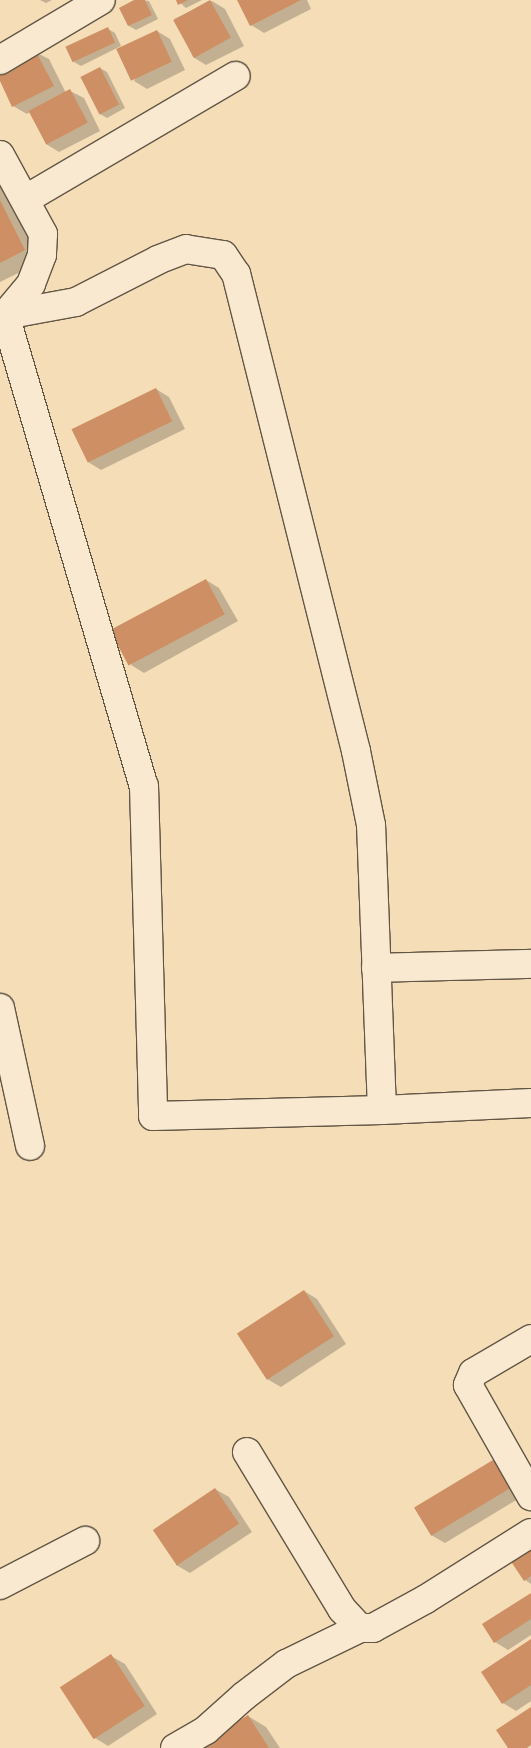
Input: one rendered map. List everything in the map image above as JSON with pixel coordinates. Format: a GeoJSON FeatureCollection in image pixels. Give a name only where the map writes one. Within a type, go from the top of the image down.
{"type":"FeatureCollection","features":[{"type":"Feature","properties":{"kind":"street"},"geometry":{"type":"LineString","coordinates":[[0,60],[100,0]]}},
{"type":"Feature","properties":{"kind":"street"},"geometry":{"type":"LineString","coordinates":[[26,199],[236,76]]}},
{"type":"Feature","properties":{"kind":"street"},"geometry":{"type":"LineString","coordinates":[[0,155],[26,199],[43,234],[42,255],[31,284],[3,316]]}},
{"type":"Feature","properties":{"kind":"street"},"geometry":{"type":"LineString","coordinates":[[3,316],[76,302],[158,260],[186,249],[223,255],[236,274],[264,376],[361,779],[370,824],[382,1110]]}},
{"type":"Feature","properties":{"kind":"street"},"geometry":{"type":"LineString","coordinates":[[3,316],[144,786],[153,1116],[382,1110],[531,1103]]}},
{"type":"Feature","properties":{"kind":"street"},"geometry":{"type":"LineString","coordinates":[[376,968],[531,964]]}},
{"type":"Feature","properties":{"kind":"street"},"geometry":{"type":"LineString","coordinates":[[0,1008],[30,1146]]}},
{"type":"Feature","properties":{"kind":"street"},"geometry":{"type":"LineString","coordinates":[[531,1339],[473,1373],[468,1384],[531,1496]]}},
{"type":"Feature","properties":{"kind":"street"},"geometry":{"type":"LineString","coordinates":[[247,1452],[342,1609],[360,1628]]}},
{"type":"Feature","properties":{"kind":"street"},"geometry":{"type":"LineString","coordinates":[[175,1748],[206,1730],[244,1696],[286,1664],[360,1628],[373,1628],[426,1599],[531,1533]]}},
{"type":"Feature","properties":{"kind":"street"},"geometry":{"type":"LineString","coordinates":[[0,1585],[85,1541]]}},
{"type":"Feature","properties":{"kind":"building"},"geometry":{"type":"Polygon","coordinates":[[[134,0],[145,0],[152,15],[128,26],[119,8],[134,0]]]}},
{"type":"Feature","properties":{"kind":"building"},"geometry":{"type":"Polygon","coordinates":[[[176,0],[188,0],[178,5],[176,0]]]}},
{"type":"Feature","properties":{"kind":"building"},"geometry":{"type":"Polygon","coordinates":[[[210,0],[231,38],[194,58],[173,20],[210,0]]]}},
{"type":"Feature","properties":{"kind":"building"},"geometry":{"type":"Polygon","coordinates":[[[237,0],[301,0],[250,26],[237,0]]]}},
{"type":"Feature","properties":{"kind":"building"},"geometry":{"type":"Polygon","coordinates":[[[108,27],[115,42],[73,62],[65,47],[108,27]]]}},
{"type":"Feature","properties":{"kind":"building"},"geometry":{"type":"Polygon","coordinates":[[[157,30],[172,62],[131,81],[116,49],[157,30]]]}},
{"type":"Feature","properties":{"kind":"building"},"geometry":{"type":"Polygon","coordinates":[[[35,50],[54,86],[12,107],[0,81],[0,68],[35,50]]]}},
{"type":"Feature","properties":{"kind":"building"},"geometry":{"type":"Polygon","coordinates":[[[100,67],[119,104],[99,114],[80,77],[100,67]]]}},
{"type":"Feature","properties":{"kind":"building"},"geometry":{"type":"Polygon","coordinates":[[[70,89],[88,123],[46,145],[29,111],[70,89]]]}},
{"type":"Feature","properties":{"kind":"building"},"geometry":{"type":"Polygon","coordinates":[[[0,200],[25,250],[0,263],[0,200]]]}},
{"type":"Feature","properties":{"kind":"building"},"geometry":{"type":"Polygon","coordinates":[[[156,388],[172,421],[88,462],[72,429],[156,388]]]}},
{"type":"Feature","properties":{"kind":"building"},"geometry":{"type":"Polygon","coordinates":[[[206,579],[225,614],[129,665],[110,630],[206,579]]]}},
{"type":"Feature","properties":{"kind":"building"},"geometry":{"type":"Polygon","coordinates":[[[304,1290],[334,1336],[267,1380],[237,1334],[304,1290]]]}},
{"type":"Feature","properties":{"kind":"building"},"geometry":{"type":"Polygon","coordinates":[[[493,1460],[510,1488],[431,1536],[414,1507],[493,1460]]]}},
{"type":"Feature","properties":{"kind":"building"},"geometry":{"type":"Polygon","coordinates":[[[215,1488],[239,1524],[177,1566],[153,1530],[215,1488]]]}},
{"type":"Feature","properties":{"kind":"building"},"geometry":{"type":"Polygon","coordinates":[[[531,1548],[531,1576],[524,1581],[508,1557],[531,1548]]]}},
{"type":"Feature","properties":{"kind":"building"},"geometry":{"type":"Polygon","coordinates":[[[531,1593],[531,1619],[494,1643],[482,1624],[531,1593]]]}},
{"type":"Feature","properties":{"kind":"building"},"geometry":{"type":"Polygon","coordinates":[[[531,1639],[531,1685],[502,1704],[481,1672],[531,1639]]]}},
{"type":"Feature","properties":{"kind":"building"},"geometry":{"type":"Polygon","coordinates":[[[111,1654],[145,1706],[94,1739],[60,1687],[111,1654]]]}},
{"type":"Feature","properties":{"kind":"building"},"geometry":{"type":"Polygon","coordinates":[[[531,1707],[531,1745],[527,1748],[508,1748],[496,1730],[531,1707]]]}},
{"type":"Feature","properties":{"kind":"building"},"geometry":{"type":"Polygon","coordinates":[[[248,1715],[269,1748],[196,1748],[248,1715]]]}}]}
